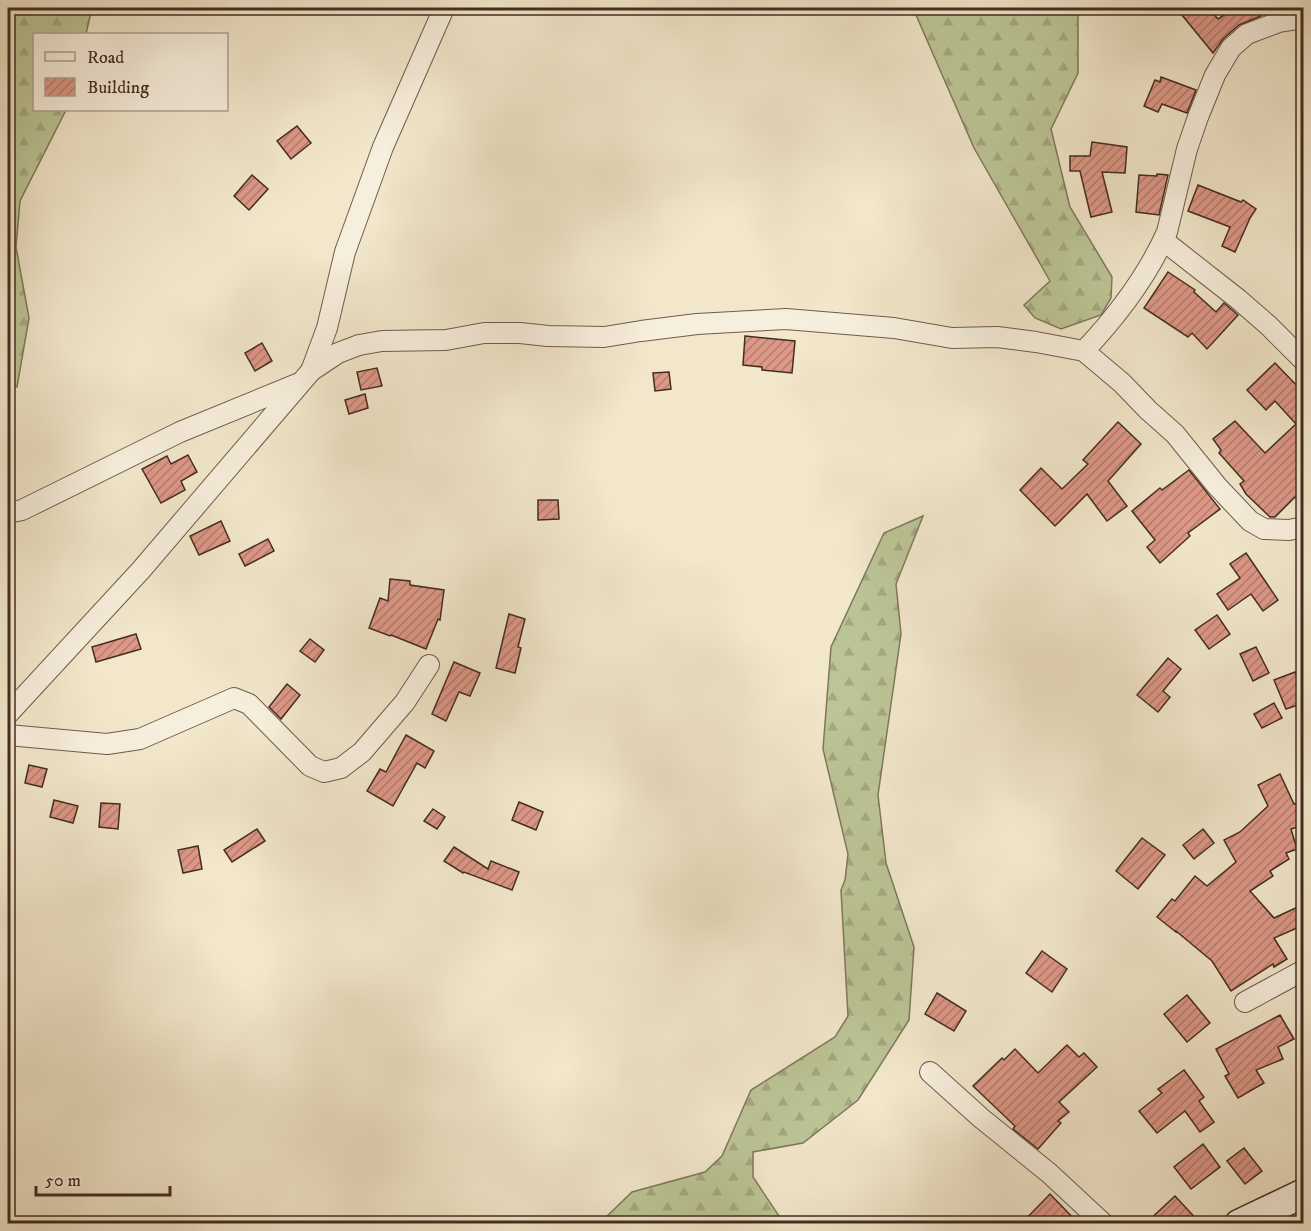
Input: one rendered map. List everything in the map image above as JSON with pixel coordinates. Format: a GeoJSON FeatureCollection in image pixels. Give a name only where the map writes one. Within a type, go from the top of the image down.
{"type":"FeatureCollection","features":[{"type":"Feature","properties":{"kind":"street"},"geometry":{"type":"LineString","coordinates":[[8,714],[141,570],[306,376],[327,328],[345,252],[383,147],[444,8]]}},
{"type":"Feature","properties":{"kind":"street"},"geometry":{"type":"LineString","coordinates":[[1084,351],[1106,327],[1138,285],[1164,241],[1187,149],[1198,117],[1215,75],[1232,48],[1247,34],[1279,22],[1304,18]]}},
{"type":"Feature","properties":{"kind":"street"},"geometry":{"type":"LineString","coordinates":[[1164,241],[1238,299],[1304,361]]}},
{"type":"Feature","properties":{"kind":"street"},"geometry":{"type":"LineString","coordinates":[[8,513],[22,510],[180,432],[306,376],[338,353],[359,345],[382,341],[446,340],[484,333],[604,337],[697,324],[786,319],[894,328],[952,338],[1006,338],[1084,351],[1122,383],[1175,434],[1204,471],[1250,521],[1264,529],[1289,530],[1304,526]]}},
{"type":"Feature","properties":{"kind":"street"},"geometry":{"type":"LineString","coordinates":[[8,735],[107,744],[140,740],[234,698],[249,704],[310,766],[324,772],[341,768],[362,752],[405,702],[429,665]]}},
{"type":"Feature","properties":{"kind":"street"},"geometry":{"type":"LineString","coordinates":[[1245,1002],[1304,970]]}},
{"type":"Feature","properties":{"kind":"street"},"geometry":{"type":"LineString","coordinates":[[930,1072],[981,1118],[1049,1173],[1104,1224]]}},
{"type":"Feature","properties":{"kind":"street"},"geometry":{"type":"LineString","coordinates":[[1239,1224],[1304,1193]]}},
{"type":"Feature","properties":{"kind":"green space"},"geometry":{"type":"Polygon","coordinates":[[[8,8],[92,8],[86,33],[33,33],[33,111],[65,111],[20,201],[16,247],[29,318],[17,387],[8,386],[8,8]]]}},
{"type":"Feature","properties":{"kind":"green space"},"geometry":{"type":"Polygon","coordinates":[[[913,8],[1078,8],[1078,73],[1051,129],[1070,207],[1112,277],[1111,298],[1101,315],[1061,329],[1035,318],[1024,305],[1050,281],[974,148],[913,8]]]}},
{"type":"Feature","properties":{"kind":"green space"},"geometry":{"type":"Polygon","coordinates":[[[923,516],[896,584],[901,634],[878,795],[886,863],[914,947],[909,1020],[858,1100],[803,1143],[753,1152],[753,1177],[779,1216],[780,1223],[600,1223],[632,1192],[705,1172],[722,1156],[751,1090],[835,1037],[848,1016],[841,890],[845,880],[848,854],[823,749],[831,647],[884,533],[923,516]]]}},
{"type":"Feature","properties":{"kind":"building"},"geometry":{"type":"Polygon","coordinates":[[[1191,8],[1208,8],[1218,19],[1235,8],[1255,8],[1261,16],[1239,25],[1223,39],[1213,53],[1182,15],[1191,8]]]}},
{"type":"Feature","properties":{"kind":"building"},"geometry":{"type":"Polygon","coordinates":[[[1161,77],[1196,90],[1187,113],[1162,104],[1158,112],[1144,106],[1155,80],[1160,82],[1161,77]]]}},
{"type":"Feature","properties":{"kind":"building"},"geometry":{"type":"Polygon","coordinates":[[[297,126],[311,143],[291,159],[277,141],[297,126]]]}},
{"type":"Feature","properties":{"kind":"building"},"geometry":{"type":"Polygon","coordinates":[[[1092,142],[1127,147],[1125,173],[1102,172],[1112,212],[1091,217],[1080,171],[1070,171],[1070,156],[1090,156],[1092,142]]]}},
{"type":"Feature","properties":{"kind":"building"},"geometry":{"type":"Polygon","coordinates":[[[1157,174],[1168,175],[1159,215],[1136,212],[1139,175],[1157,176],[1157,174]]]}},
{"type":"Feature","properties":{"kind":"building"},"geometry":{"type":"Polygon","coordinates":[[[252,175],[268,189],[249,210],[234,196],[252,175]]]}},
{"type":"Feature","properties":{"kind":"building"},"geometry":{"type":"Polygon","coordinates":[[[1198,185],[1241,202],[1243,200],[1256,209],[1235,252],[1222,246],[1230,227],[1188,211],[1198,185]]]}},
{"type":"Feature","properties":{"kind":"building"},"geometry":{"type":"Polygon","coordinates":[[[1168,272],[1195,290],[1194,292],[1216,312],[1224,303],[1238,315],[1207,349],[1192,333],[1188,337],[1144,308],[1168,272]]]}},
{"type":"Feature","properties":{"kind":"building"},"geometry":{"type":"Polygon","coordinates":[[[745,336],[795,341],[792,373],[762,370],[762,367],[743,365],[745,336]]]}},
{"type":"Feature","properties":{"kind":"building"},"geometry":{"type":"Polygon","coordinates":[[[262,343],[272,361],[255,371],[245,353],[262,343]]]}},
{"type":"Feature","properties":{"kind":"building"},"geometry":{"type":"Polygon","coordinates":[[[1275,363],[1304,393],[1304,506],[1295,497],[1275,517],[1270,517],[1246,494],[1240,484],[1244,481],[1219,453],[1221,450],[1213,439],[1235,421],[1265,453],[1296,424],[1275,401],[1266,410],[1247,390],[1275,363]]]}},
{"type":"Feature","properties":{"kind":"building"},"geometry":{"type":"Polygon","coordinates":[[[377,368],[382,386],[361,390],[357,372],[377,368]]]}},
{"type":"Feature","properties":{"kind":"building"},"geometry":{"type":"Polygon","coordinates":[[[669,372],[671,389],[655,391],[653,373],[669,372]]]}},
{"type":"Feature","properties":{"kind":"building"},"geometry":{"type":"Polygon","coordinates":[[[365,394],[368,408],[349,414],[345,400],[365,394]]]}},
{"type":"Feature","properties":{"kind":"building"},"geometry":{"type":"Polygon","coordinates":[[[1118,422],[1141,444],[1108,481],[1127,506],[1107,521],[1087,494],[1055,526],[1020,490],[1041,468],[1062,489],[1088,464],[1083,460],[1118,422]]]}},
{"type":"Feature","properties":{"kind":"building"},"geometry":{"type":"Polygon","coordinates":[[[188,455],[197,472],[181,481],[185,490],[161,503],[142,469],[167,456],[171,464],[188,455]]]}},
{"type":"Feature","properties":{"kind":"building"},"geometry":{"type":"Polygon","coordinates":[[[1189,470],[1220,509],[1188,533],[1190,536],[1160,563],[1147,547],[1155,540],[1132,511],[1160,488],[1162,490],[1189,470]]]}},
{"type":"Feature","properties":{"kind":"building"},"geometry":{"type":"Polygon","coordinates":[[[538,500],[558,500],[559,519],[538,520],[538,500]]]}},
{"type":"Feature","properties":{"kind":"building"},"geometry":{"type":"Polygon","coordinates":[[[221,521],[230,541],[199,555],[190,536],[221,521]]]}},
{"type":"Feature","properties":{"kind":"building"},"geometry":{"type":"Polygon","coordinates":[[[268,539],[274,551],[245,566],[239,554],[268,539]]]}},
{"type":"Feature","properties":{"kind":"building"},"geometry":{"type":"Polygon","coordinates":[[[1246,553],[1278,600],[1263,611],[1251,594],[1228,610],[1217,594],[1240,578],[1230,564],[1246,553]]]}},
{"type":"Feature","properties":{"kind":"building"},"geometry":{"type":"Polygon","coordinates":[[[390,579],[410,581],[410,585],[444,590],[440,620],[438,619],[426,649],[369,628],[380,598],[388,601],[390,579]]]}},
{"type":"Feature","properties":{"kind":"building"},"geometry":{"type":"Polygon","coordinates":[[[509,614],[525,619],[515,673],[496,668],[509,614]]]}},
{"type":"Feature","properties":{"kind":"building"},"geometry":{"type":"Polygon","coordinates":[[[1217,615],[1230,634],[1209,649],[1195,630],[1217,615]]]}},
{"type":"Feature","properties":{"kind":"building"},"geometry":{"type":"Polygon","coordinates":[[[136,634],[141,649],[96,662],[92,647],[136,634]]]}},
{"type":"Feature","properties":{"kind":"building"},"geometry":{"type":"Polygon","coordinates":[[[310,639],[324,650],[315,662],[300,651],[310,639]]]}},
{"type":"Feature","properties":{"kind":"building"},"geometry":{"type":"Polygon","coordinates":[[[1256,647],[1269,673],[1253,681],[1240,654],[1256,647]]]}},
{"type":"Feature","properties":{"kind":"building"},"geometry":{"type":"Polygon","coordinates":[[[1168,658],[1181,669],[1163,691],[1170,697],[1158,712],[1137,695],[1168,658]]]}},
{"type":"Feature","properties":{"kind":"building"},"geometry":{"type":"Polygon","coordinates":[[[454,662],[480,673],[470,696],[459,692],[446,721],[432,714],[454,662]]]}},
{"type":"Feature","properties":{"kind":"building"},"geometry":{"type":"Polygon","coordinates":[[[1295,672],[1304,694],[1304,703],[1286,709],[1274,680],[1295,672]]]}},
{"type":"Feature","properties":{"kind":"building"},"geometry":{"type":"Polygon","coordinates":[[[287,684],[300,695],[281,719],[269,707],[287,684]]]}},
{"type":"Feature","properties":{"kind":"building"},"geometry":{"type":"Polygon","coordinates":[[[1274,703],[1282,718],[1262,728],[1254,714],[1274,703]]]}},
{"type":"Feature","properties":{"kind":"building"},"geometry":{"type":"Polygon","coordinates":[[[406,735],[434,751],[425,768],[417,763],[393,806],[367,791],[380,769],[386,772],[406,735]]]}},
{"type":"Feature","properties":{"kind":"building"},"geometry":{"type":"Polygon","coordinates":[[[29,765],[47,769],[42,787],[25,783],[29,765]]]}},
{"type":"Feature","properties":{"kind":"building"},"geometry":{"type":"Polygon","coordinates":[[[1280,774],[1294,804],[1304,801],[1304,825],[1291,829],[1297,849],[1286,853],[1289,859],[1270,871],[1273,876],[1250,891],[1274,918],[1300,906],[1304,913],[1304,925],[1274,938],[1287,959],[1274,967],[1273,964],[1231,991],[1212,961],[1157,917],[1172,899],[1175,901],[1195,876],[1207,886],[1236,862],[1224,840],[1240,832],[1268,806],[1258,785],[1280,774]]]}},
{"type":"Feature","properties":{"kind":"building"},"geometry":{"type":"Polygon","coordinates":[[[54,800],[78,806],[73,823],[50,817],[54,800]]]}},
{"type":"Feature","properties":{"kind":"building"},"geometry":{"type":"Polygon","coordinates":[[[519,802],[543,812],[536,830],[512,820],[519,802]]]}},
{"type":"Feature","properties":{"kind":"building"},"geometry":{"type":"Polygon","coordinates":[[[101,803],[120,804],[118,829],[99,827],[101,803]]]}},
{"type":"Feature","properties":{"kind":"building"},"geometry":{"type":"Polygon","coordinates":[[[433,809],[445,817],[437,829],[424,821],[433,809]]]}},
{"type":"Feature","properties":{"kind":"building"},"geometry":{"type":"Polygon","coordinates":[[[257,829],[265,841],[232,862],[224,850],[257,829]]]}},
{"type":"Feature","properties":{"kind":"building"},"geometry":{"type":"Polygon","coordinates":[[[1203,829],[1214,843],[1194,859],[1183,845],[1203,829]]]}},
{"type":"Feature","properties":{"kind":"building"},"geometry":{"type":"Polygon","coordinates":[[[1142,838],[1165,855],[1138,889],[1116,871],[1142,838]]]}},
{"type":"Feature","properties":{"kind":"building"},"geometry":{"type":"Polygon","coordinates":[[[198,846],[202,869],[183,873],[178,850],[198,846]]]}},
{"type":"Feature","properties":{"kind":"building"},"geometry":{"type":"Polygon","coordinates":[[[454,847],[488,869],[491,861],[519,872],[512,890],[463,873],[444,861],[454,847]]]}},
{"type":"Feature","properties":{"kind":"building"},"geometry":{"type":"Polygon","coordinates":[[[1042,951],[1067,969],[1052,992],[1026,973],[1042,951]]]}},
{"type":"Feature","properties":{"kind":"building"},"geometry":{"type":"Polygon","coordinates":[[[937,993],[966,1011],[954,1031],[925,1014],[937,993]]]}},
{"type":"Feature","properties":{"kind":"building"},"geometry":{"type":"Polygon","coordinates":[[[1187,995],[1210,1023],[1187,1042],[1164,1014],[1187,995]]]}},
{"type":"Feature","properties":{"kind":"building"},"geometry":{"type":"Polygon","coordinates":[[[1280,1015],[1294,1039],[1278,1047],[1283,1059],[1256,1070],[1264,1083],[1238,1098],[1225,1076],[1229,1074],[1216,1049],[1280,1015]]]}},
{"type":"Feature","properties":{"kind":"building"},"geometry":{"type":"Polygon","coordinates":[[[1067,1045],[1079,1057],[1084,1053],[1097,1067],[1059,1102],[1069,1112],[1058,1121],[1061,1123],[1038,1149],[1013,1129],[1015,1126],[973,1086],[1002,1058],[1004,1060],[1015,1049],[1038,1073],[1067,1045]]]}},
{"type":"Feature","properties":{"kind":"building"},"geometry":{"type":"Polygon","coordinates":[[[1184,1070],[1204,1097],[1199,1101],[1214,1122],[1200,1132],[1185,1111],[1157,1133],[1139,1111],[1162,1093],[1158,1089],[1184,1070]]]}},
{"type":"Feature","properties":{"kind":"building"},"geometry":{"type":"Polygon","coordinates":[[[1203,1144],[1220,1167],[1191,1189],[1174,1167],[1203,1144]]]}},
{"type":"Feature","properties":{"kind":"building"},"geometry":{"type":"Polygon","coordinates":[[[1244,1148],[1262,1171],[1245,1184],[1227,1161],[1244,1148]]]}},
{"type":"Feature","properties":{"kind":"building"},"geometry":{"type":"Polygon","coordinates":[[[1050,1194],[1079,1224],[1021,1224],[1050,1194]]]}},
{"type":"Feature","properties":{"kind":"building"},"geometry":{"type":"Polygon","coordinates":[[[1175,1196],[1201,1224],[1145,1224],[1175,1196]]]}}]}
